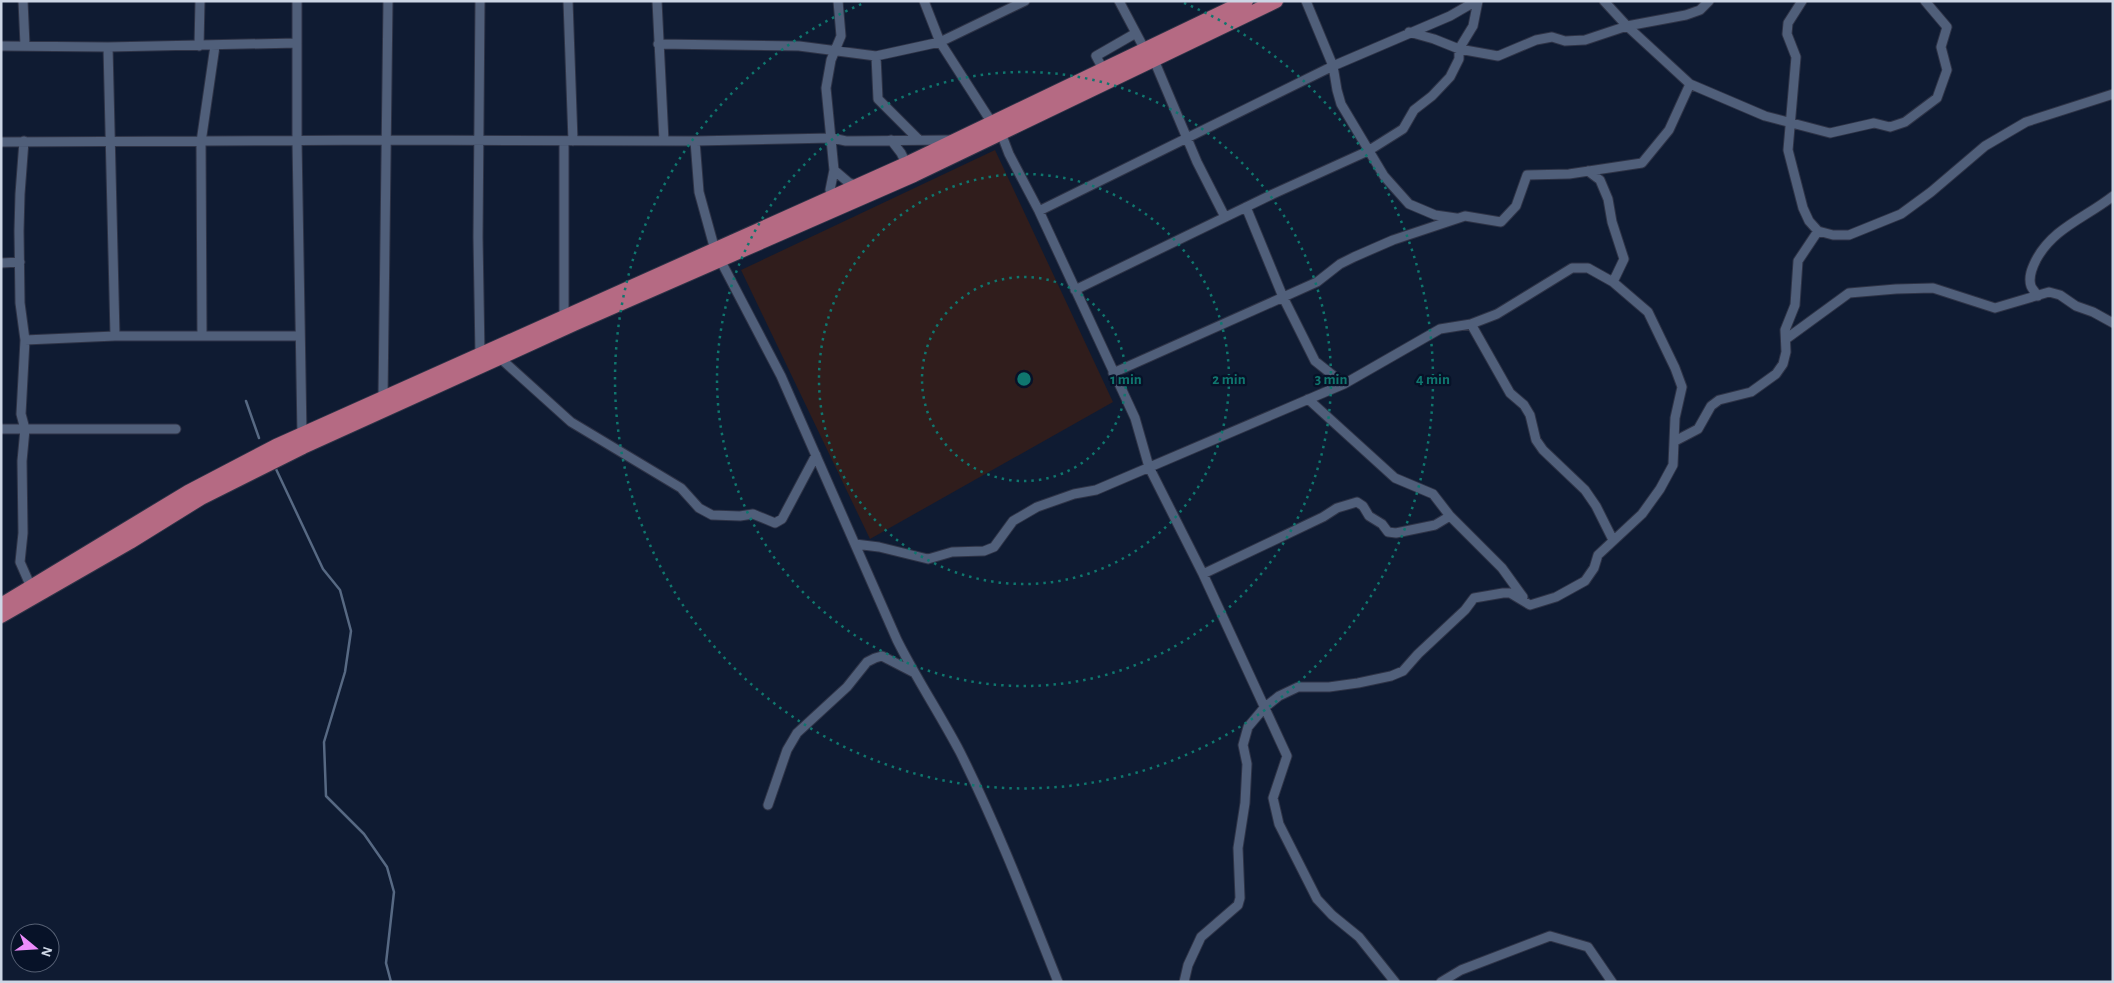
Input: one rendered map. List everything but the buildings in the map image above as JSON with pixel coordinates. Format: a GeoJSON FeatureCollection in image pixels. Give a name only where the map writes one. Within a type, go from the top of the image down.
{"type":"FeatureCollection","features":[{"type":"Feature","properties":{"kind":"main road"},"geometry":{"type":"LineString","coordinates":[[1,616],[130,542],[201,498],[303,448],[500,358],[856,186],[910,169],[1150,55],[1276,1]]}},
{"type":"Feature","properties":{"kind":"main road"},"geometry":{"type":"LineString","coordinates":[[1150,55],[1239,3]]}},
{"type":"Feature","properties":{"kind":"main road"},"geometry":{"type":"LineString","coordinates":[[1,605],[188,492],[302,435],[564,317],[872,192],[958,140],[996,128]]}},
{"type":"Feature","properties":{"kind":"street"},"geometry":{"type":"LineString","coordinates":[[23,1],[25,45]]}},
{"type":"Feature","properties":{"kind":"street"},"geometry":{"type":"LineString","coordinates":[[199,46],[200,1]]}},
{"type":"Feature","properties":{"kind":"street"},"geometry":{"type":"LineString","coordinates":[[297,1],[299,336],[302,435]]}},
{"type":"Feature","properties":{"kind":"street"},"geometry":{"type":"LineString","coordinates":[[383,397],[388,1]]}},
{"type":"Feature","properties":{"kind":"street"},"geometry":{"type":"LineString","coordinates":[[480,1],[478,141],[480,355]]}},
{"type":"Feature","properties":{"kind":"street"},"geometry":{"type":"LineString","coordinates":[[564,317],[568,142],[568,1]]}},
{"type":"Feature","properties":{"kind":"street"},"geometry":{"type":"LineString","coordinates":[[657,1],[664,142]]}},
{"type":"Feature","properties":{"kind":"street"},"geometry":{"type":"LineString","coordinates":[[832,198],[830,190],[834,170],[826,88],[834,52],[841,36],[838,1]]}},
{"type":"Feature","properties":{"kind":"street"},"geometry":{"type":"LineString","coordinates":[[924,1],[940,42],[996,128],[1039,211],[1113,373],[1136,418],[1150,467],[1203,574],[1287,756],[1273,798],[1279,824],[1317,899],[1332,915],[1359,937],[1395,982]]}},
{"type":"Feature","properties":{"kind":"street"},"geometry":{"type":"LineString","coordinates":[[658,44],[799,46],[876,56],[940,42],[1025,1]]}},
{"type":"Feature","properties":{"kind":"street"},"geometry":{"type":"LineString","coordinates":[[1119,1],[1150,55],[1186,138],[1225,217]]}},
{"type":"Feature","properties":{"kind":"street"},"geometry":{"type":"LineString","coordinates":[[1306,1],[1333,66],[1337,90],[1342,104],[1384,176],[1405,202],[1435,215],[1459,218]]}},
{"type":"Feature","properties":{"kind":"street"},"geometry":{"type":"LineString","coordinates":[[1039,211],[1333,66],[1450,16],[1477,1]]}},
{"type":"Feature","properties":{"kind":"street"},"geometry":{"type":"LineString","coordinates":[[1075,290],[1246,207],[1368,151],[1403,129],[1414,110],[1432,96],[1450,77],[1459,60],[1459,49],[1473,26],[1477,1]]}},
{"type":"Feature","properties":{"kind":"street"},"geometry":{"type":"LineString","coordinates":[[1604,1],[1627,26],[1690,84],[1765,116],[1830,133],[1874,123],[1890,127],[1905,122],[1937,98],[1947,70],[1941,47],[1947,27],[1925,1]]}},
{"type":"Feature","properties":{"kind":"street"},"geometry":{"type":"LineString","coordinates":[[1409,32],[1459,49],[1498,56],[1536,40],[1552,37],[1565,41],[1585,40],[1627,26],[1700,10],[1710,1]]}},
{"type":"Feature","properties":{"kind":"street"},"geometry":{"type":"LineString","coordinates":[[1802,1],[1788,23],[1787,34],[1796,57],[1788,150],[1803,208],[1809,221],[1818,231],[1833,235],[1849,235],[1901,214],[1931,192],[1985,146],[2026,122],[2113,94]]}},
{"type":"Feature","properties":{"kind":"street"},"geometry":{"type":"LineString","coordinates":[[1107,75],[1096,56],[1136,33]]}},
{"type":"Feature","properties":{"kind":"street"},"geometry":{"type":"LineString","coordinates":[[1,46],[215,46],[297,43]]}},
{"type":"Feature","properties":{"kind":"street"},"geometry":{"type":"LineString","coordinates":[[202,336],[201,142],[215,46]]}},
{"type":"Feature","properties":{"kind":"street"},"geometry":{"type":"LineString","coordinates":[[108,47],[114,336]]}},
{"type":"Feature","properties":{"kind":"street"},"geometry":{"type":"LineString","coordinates":[[876,56],[878,99],[918,139]]}},
{"type":"Feature","properties":{"kind":"street"},"geometry":{"type":"LineString","coordinates":[[1113,373],[1317,282],[1340,264],[1393,240],[1465,216],[1501,222],[1516,206],[1528,175],[1588,171],[1642,163],[1669,130],[1690,84]]}},
{"type":"Feature","properties":{"kind":"street"},"geometry":{"type":"LineString","coordinates":[[1,142],[387,140],[664,142],[832,138],[846,141],[958,140]]}},
{"type":"Feature","properties":{"kind":"street"},"geometry":{"type":"LineString","coordinates":[[892,140],[910,169]]}},
{"type":"Feature","properties":{"kind":"street"},"geometry":{"type":"LineString","coordinates":[[695,141],[699,192],[718,254],[781,376],[913,672],[945,724],[973,779],[1004,847],[1058,982]]}},
{"type":"Feature","properties":{"kind":"street"},"geometry":{"type":"LineString","coordinates":[[24,142],[20,194],[20,303],[25,340],[21,414],[26,429],[22,460],[23,533],[20,562],[31,587]]}},
{"type":"Feature","properties":{"kind":"street"},"geometry":{"type":"LineString","coordinates":[[834,170],[856,186],[872,192]]}},
{"type":"Feature","properties":{"kind":"street"},"geometry":{"type":"LineString","coordinates":[[1588,171],[1600,180],[1608,199],[1612,222],[1624,259],[1613,282]]}},
{"type":"Feature","properties":{"kind":"street"},"geometry":{"type":"LineString","coordinates":[[2038,296],[2031,286],[2030,272],[2043,247],[2065,227],[2096,209],[2113,196]]}},
{"type":"Feature","properties":{"kind":"street"},"geometry":{"type":"LineString","coordinates":[[1246,207],[1283,297],[1315,361],[1344,384]]}},
{"type":"Feature","properties":{"kind":"street"},"geometry":{"type":"LineString","coordinates":[[1675,441],[1698,429],[1711,406],[1719,400],[1751,392],[1776,374],[1783,364],[1786,352],[1785,330],[1795,305],[1798,261],[1818,231]]}},
{"type":"Feature","properties":{"kind":"street"},"geometry":{"type":"LineString","coordinates":[[1,263],[20,262]]}},
{"type":"Feature","properties":{"kind":"street"},"geometry":{"type":"LineString","coordinates":[[855,544],[879,547],[928,559],[952,552],[984,551],[994,547],[1013,521],[1037,507],[1074,494],[1096,490],[1344,384],[1440,329],[1471,324],[1496,314],[1572,268],[1579,266],[1588,268],[1613,282],[1648,312],[1676,368],[1682,387],[1675,418],[1673,465],[1660,489],[1642,514],[1598,555],[1594,568],[1585,581],[1556,597],[1540,603],[1530,604],[1510,593],[1474,598],[1465,610],[1418,654],[1403,671],[1391,676],[1358,683],[1298,687],[1279,696],[1264,708],[1248,727],[1244,746],[1247,764],[1245,803],[1238,848],[1240,898],[1238,905],[1201,937],[1188,964],[1184,982]]}},
{"type":"Feature","properties":{"kind":"street"},"geometry":{"type":"LineString","coordinates":[[1786,339],[1849,293],[1896,289],[1933,288],[1995,308],[2049,292],[2060,295],[2076,306],[2093,312],[2113,323]]}},
{"type":"Feature","properties":{"kind":"street"},"geometry":{"type":"LineString","coordinates":[[1471,324],[1506,388],[1524,405],[1530,416],[1536,440],[1543,450],[1585,490],[1596,506],[1613,540]]}},
{"type":"Feature","properties":{"kind":"street"},"geometry":{"type":"LineString","coordinates":[[25,340],[114,336],[299,336]]}},
{"type":"Feature","properties":{"kind":"street"},"geometry":{"type":"LineString","coordinates":[[500,358],[571,422],[681,488],[700,508],[712,515],[740,516],[753,514],[764,520],[776,523],[782,519],[816,456]]}},
{"type":"Feature","properties":{"kind":"street"},"geometry":{"type":"LineString","coordinates":[[1308,399],[1395,478],[1433,494],[1450,516],[1502,568],[1525,600]]}},
{"type":"Feature","properties":{"kind":"street"},"geometry":{"type":"LineString","coordinates":[[1,429],[176,429]]}},
{"type":"Feature","properties":{"kind":"street"},"geometry":{"type":"LineString","coordinates":[[1203,574],[1323,517],[1337,508],[1357,502],[1363,506],[1369,516],[1382,524],[1388,532],[1396,534],[1435,525],[1450,516]]}},
{"type":"Feature","properties":{"kind":"street"},"geometry":{"type":"LineString","coordinates":[[768,805],[787,750],[797,733],[847,687],[867,662],[882,656],[913,672]]}},
{"type":"Feature","properties":{"kind":"street"},"geometry":{"type":"LineString","coordinates":[[1441,982],[1461,970],[1550,936],[1588,947],[1612,982]]}},
{"type":"Feature","properties":{"kind":"shaded area"},"geometry":{"type":"Polygon","coordinates":[[[995,150],[1113,402],[870,539],[741,270],[995,150]]]}},
{"type":"Feature","properties":{"kind":"waterway"},"geometry":{"type":"LineString","coordinates":[[246,401],[259,438]]}},
{"type":"Feature","properties":{"kind":"waterway"},"geometry":{"type":"LineString","coordinates":[[276,469],[323,569],[340,590],[351,631],[345,672],[324,742],[326,796],[364,834],[387,867],[394,892],[386,963],[391,982]]}}]}
